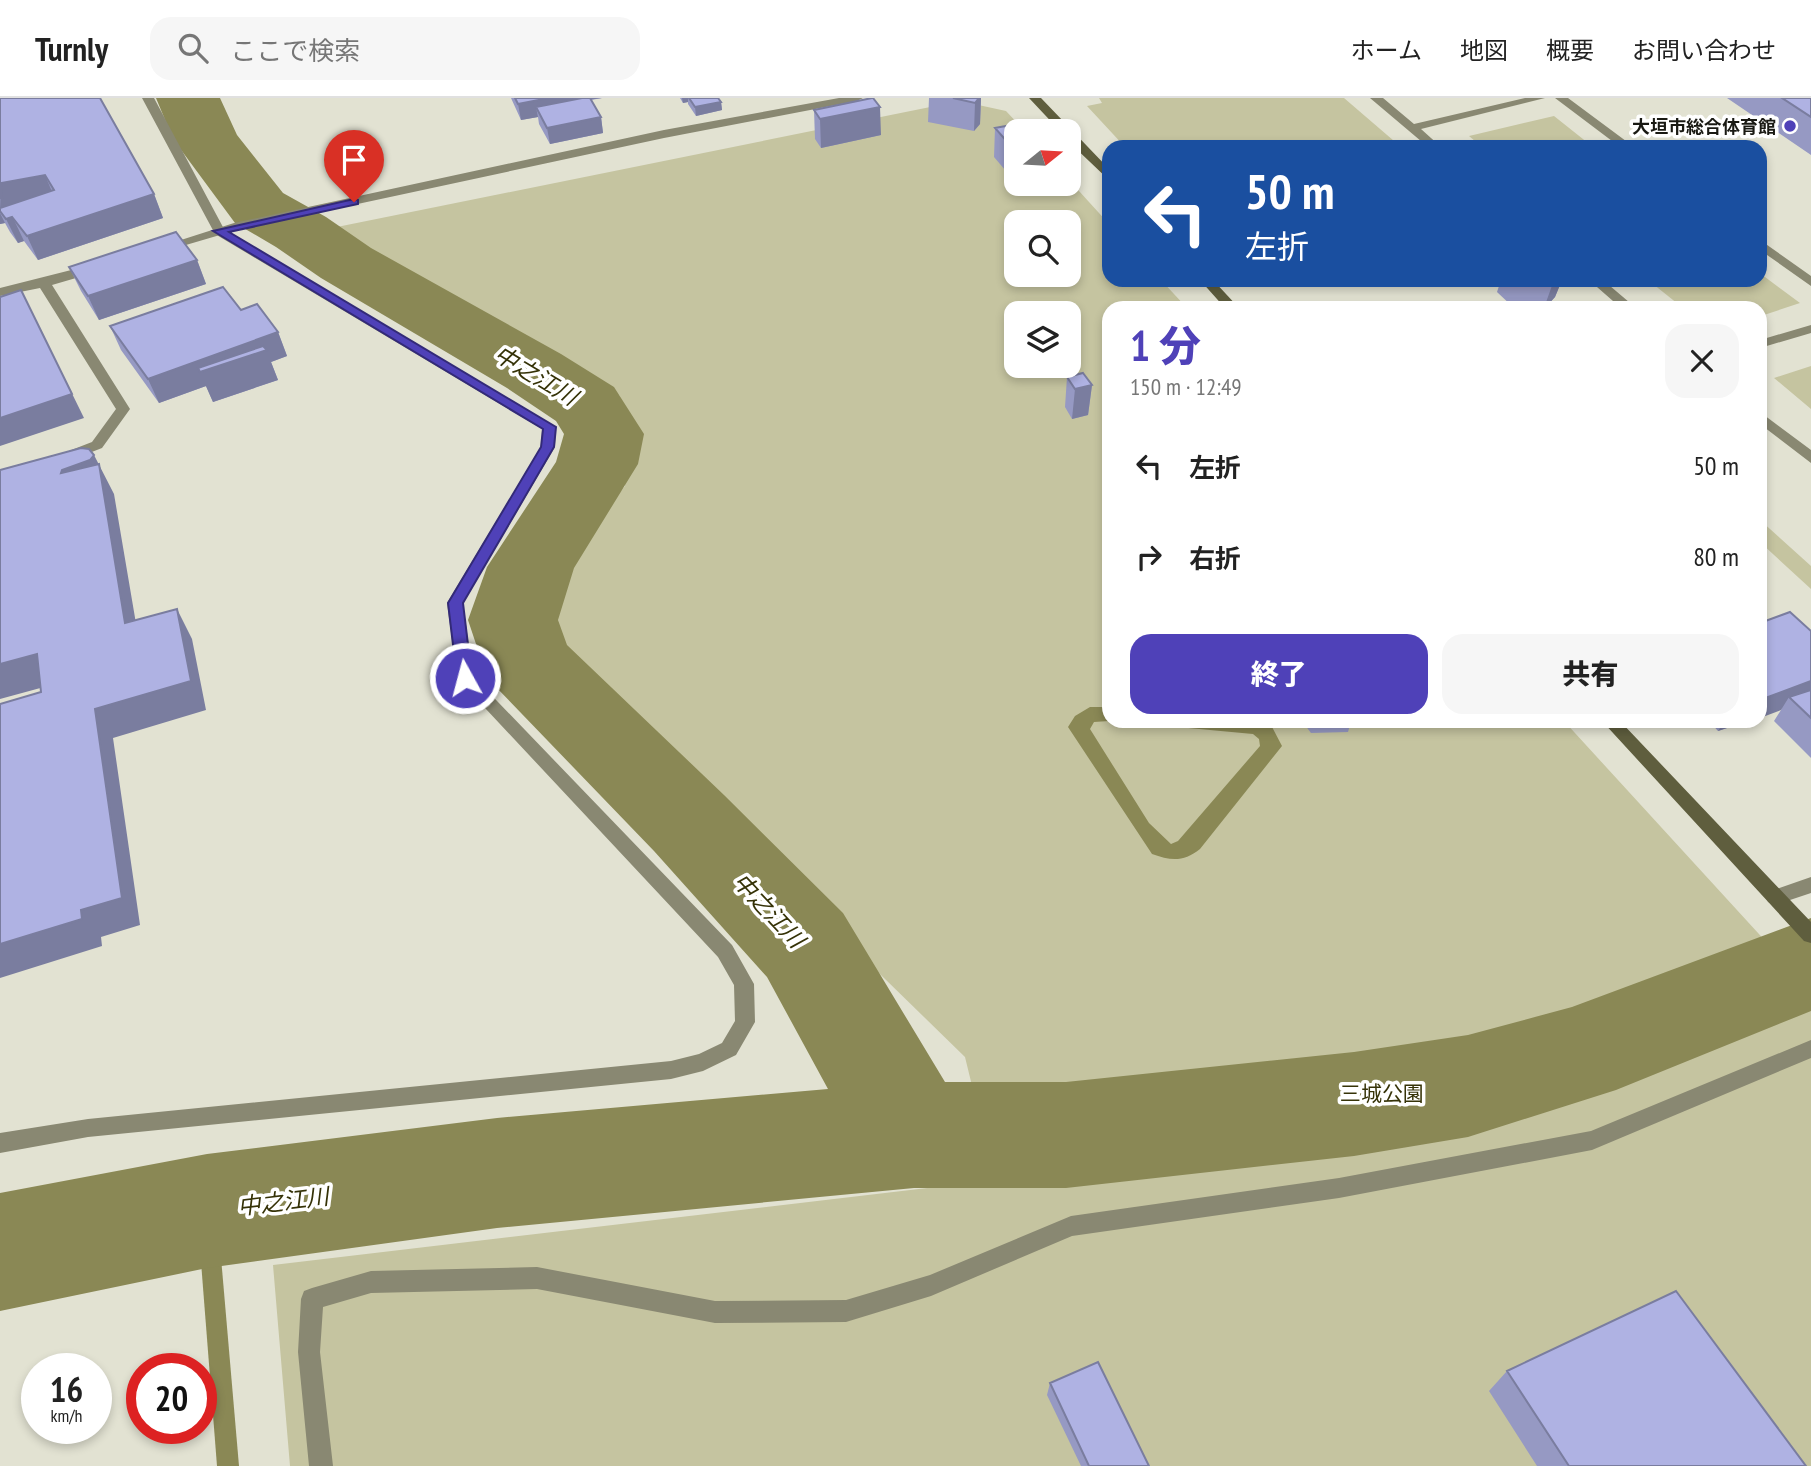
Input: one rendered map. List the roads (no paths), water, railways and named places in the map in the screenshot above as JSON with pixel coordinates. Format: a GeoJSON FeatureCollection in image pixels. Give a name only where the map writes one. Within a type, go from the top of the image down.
{"type":"FeatureCollection","features":[{"type":"Feature","properties":{"kind":"street"},"geometry":{"type":"LineString","coordinates":[[0,1143],[88,1128],[671,1069],[703,1062],[729,1049],[745,1022],[744,984],[726,951],[465,678],[456,603],[548,447],[549,427],[226,229],[148,98]]}},
{"type":"Feature","properties":{"kind":"street"},"geometry":{"type":"LineString","coordinates":[[144,253],[226,229],[308,211],[664,134],[857,98]]}},
{"type":"Feature","properties":{"kind":"street"},"geometry":{"type":"LineString","coordinates":[[1035,98],[1055,119]]}},
{"type":"Feature","properties":{"kind":"street"},"geometry":{"type":"LineString","coordinates":[[1376,98],[1427,140]]}},
{"type":"Feature","properties":{"kind":"street"},"geometry":{"type":"LineString","coordinates":[[1412,128],[1539,98]]}},
{"type":"Feature","properties":{"kind":"street"},"geometry":{"type":"LineString","coordinates":[[1561,98],[1619,140]]}},
{"type":"Feature","properties":{"kind":"street"},"geometry":{"type":"LineString","coordinates":[[1082,148],[1102,169]]}},
{"type":"Feature","properties":{"kind":"street"},"geometry":{"type":"LineString","coordinates":[[1767,249],[1811,282]]}},
{"type":"Feature","properties":{"kind":"street"},"geometry":{"type":"LineString","coordinates":[[0,292],[44,283],[106,264]]}},
{"type":"Feature","properties":{"kind":"street"},"geometry":{"type":"LineString","coordinates":[[44,283],[123,410],[97,445],[49,464]]}},
{"type":"Feature","properties":{"kind":"street"},"geometry":{"type":"LineString","coordinates":[[1212,287],[1226,301]]}},
{"type":"Feature","properties":{"kind":"street"},"geometry":{"type":"LineString","coordinates":[[1604,287],[1620,301]]}},
{"type":"Feature","properties":{"kind":"street"},"geometry":{"type":"LineString","coordinates":[[1767,342],[1811,329]]}},
{"type":"Feature","properties":{"kind":"street"},"geometry":{"type":"LineString","coordinates":[[1767,422],[1811,458]]}},
{"type":"Feature","properties":{"kind":"street"},"geometry":{"type":"LineString","coordinates":[[1617,728],[1811,934]]}},
{"type":"Feature","properties":{"kind":"street"},"geometry":{"type":"LineString","coordinates":[[1775,897],[1811,885]]}},
{"type":"Feature","properties":{"kind":"street"},"geometry":{"type":"LineString","coordinates":[[321,1466],[309,1352],[312,1299],[371,1282],[537,1278],[715,1312],[846,1311],[932,1285],[1071,1226],[1339,1188],[1592,1140],[1811,1049]]}},
{"type":"Feature","properties":{"kind":"waterway","name":"中之江川"},"geometry":{"type":"LineString","coordinates":[[188,98],[206,139],[259,208],[301,232],[346,263],[534,371],[586,405],[604,434],[597,464],[531,567],[513,620],[528,662],[689,823],[805,945],[914,1135]]}},
{"type":"Feature","properties":{"kind":"waterway"},"geometry":{"type":"LineString","coordinates":[[914,1135],[1066,1135],[1354,1104],[1468,1086],[1576,1055],[1811,963]]}},
{"type":"Feature","properties":{"kind":"waterway","name":"中之江川"},"geometry":{"type":"LineString","coordinates":[[0,1252],[207,1211],[497,1173],[914,1135]]}},
{"type":"Feature","properties":{"kind":"waterway"},"geometry":{"type":"LineString","coordinates":[[207,1211],[228,1466]]}},
{"type":"Feature","properties":{"kind":"place","name":"大垣市総合体育館"},"geometry":{"type":"Point","coordinates":[1790,126]}},
{"type":"Feature","properties":{"kind":"park label","name":"三城公園"},"geometry":{"type":"Point","coordinates":[1382,1093]}}]}
